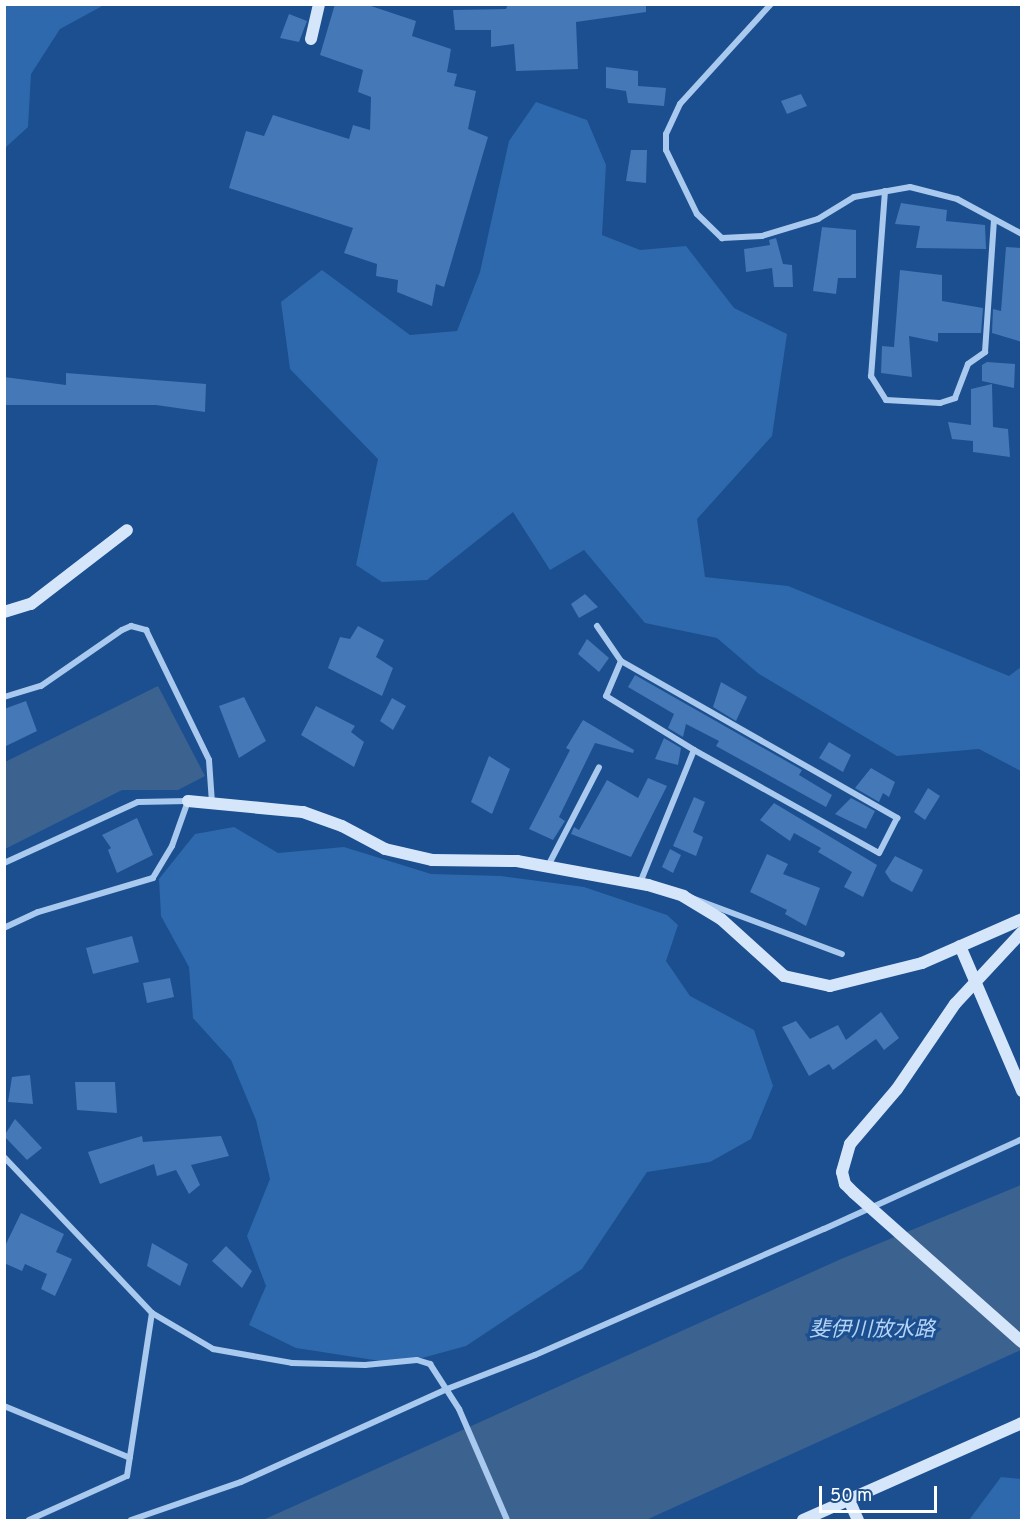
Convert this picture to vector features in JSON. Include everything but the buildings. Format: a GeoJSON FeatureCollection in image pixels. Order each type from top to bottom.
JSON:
{"type":"FeatureCollection","features":[{"type":"Feature","properties":{"kind":"street"},"geometry":{"type":"LineString","coordinates":[[310,39],[320,4]]}},
{"type":"Feature","properties":{"kind":"street"},"geometry":{"type":"LineString","coordinates":[[771,4],[680,104],[666,134],[666,150],[698,214],[722,238],[762,236],[818,219],[854,197],[910,187],[957,199],[1022,234]]}},
{"type":"Feature","properties":{"kind":"street"},"geometry":{"type":"LineString","coordinates":[[885,191],[871,376],[886,400],[940,403],[955,398],[968,364],[985,352],[994,220]]}},
{"type":"Feature","properties":{"kind":"street"},"geometry":{"type":"LineString","coordinates":[[4,612],[31,604],[127,530]]}},
{"type":"Feature","properties":{"kind":"street"},"geometry":{"type":"LineString","coordinates":[[4,697],[41,686],[122,630],[131,626],[146,630],[209,760],[212,803]]}},
{"type":"Feature","properties":{"kind":"street"},"geometry":{"type":"LineString","coordinates":[[597,626],[621,661],[897,818],[879,853],[694,750],[606,696],[621,661]]}},
{"type":"Feature","properties":{"kind":"street"},"geometry":{"type":"LineString","coordinates":[[639,884],[694,750]]}},
{"type":"Feature","properties":{"kind":"street"},"geometry":{"type":"LineString","coordinates":[[548,867],[599,767]]}},
{"type":"Feature","properties":{"kind":"street"},"geometry":{"type":"LineString","coordinates":[[4,927],[38,912],[153,878],[172,846],[188,801]]}},
{"type":"Feature","properties":{"kind":"street"},"geometry":{"type":"LineString","coordinates":[[4,863],[138,802],[188,801],[303,812],[342,826],[385,849],[432,860],[517,861],[639,884],[705,900],[842,954]]}},
{"type":"Feature","properties":{"kind":"street"},"geometry":{"type":"LineString","coordinates":[[683,896],[721,919],[784,976],[830,986],[922,963],[1022,919]]}},
{"type":"Feature","properties":{"kind":"street"},"geometry":{"type":"LineString","coordinates":[[1022,932],[955,1004],[897,1089],[850,1144],[842,1172],[845,1184],[854,1193],[1022,1342]]}},
{"type":"Feature","properties":{"kind":"street"},"geometry":{"type":"LineString","coordinates":[[960,946],[1022,1091]]}},
{"type":"Feature","properties":{"kind":"street"},"geometry":{"type":"LineString","coordinates":[[131,1521],[241,1482],[447,1389],[632,1314],[1022,1139]]}},
{"type":"Feature","properties":{"kind":"street"},"geometry":{"type":"LineString","coordinates":[[4,1157],[152,1313],[213,1349],[270,1359],[365,1365],[417,1360],[430,1364],[459,1409],[507,1521]]}},
{"type":"Feature","properties":{"kind":"street"},"geometry":{"type":"LineString","coordinates":[[29,1521],[128,1476],[152,1313]]}},
{"type":"Feature","properties":{"kind":"street"},"geometry":{"type":"LineString","coordinates":[[4,1406],[130,1458]]}},
{"type":"Feature","properties":{"kind":"street"},"geometry":{"type":"LineString","coordinates":[[803,1521],[1022,1423]]}},
{"type":"Feature","properties":{"kind":"street"},"geometry":{"type":"LineString","coordinates":[[849,1500],[858,1521]]}},
{"type":"Feature","properties":{"kind":"shaded area"},"geometry":{"type":"Polygon","coordinates":[[[5,4],[104,5],[60,29],[31,74],[28,127],[5,148],[5,4]]]}},
{"type":"Feature","properties":{"kind":"shaded area"},"geometry":{"type":"Polygon","coordinates":[[[536,102],[587,120],[606,165],[602,235],[640,250],[686,246],[734,308],[787,334],[772,436],[697,519],[705,577],[788,586],[1009,676],[1021,667],[1021,771],[979,749],[897,756],[759,674],[717,638],[645,623],[584,550],[550,570],[513,512],[427,580],[382,582],[356,565],[378,459],[290,369],[281,302],[322,270],[410,335],[457,331],[480,272],[509,141],[536,102]]]}},
{"type":"Feature","properties":{"kind":"shaded area"},"geometry":{"type":"Polygon","coordinates":[[[234,827],[278,853],[344,847],[431,874],[501,876],[584,887],[667,915],[678,925],[666,961],[690,996],[754,1030],[773,1086],[751,1139],[710,1162],[647,1172],[582,1269],[466,1346],[400,1364],[296,1348],[249,1325],[266,1286],[247,1236],[270,1179],[256,1120],[231,1060],[193,1018],[189,967],[161,916],[159,879],[195,834],[234,827]]]}},
{"type":"Feature","properties":{"kind":"shaded area"},"geometry":{"type":"Polygon","coordinates":[[[1001,1477],[1021,1479],[1021,1520],[969,1520],[1001,1477]]]}},
{"type":"Feature","properties":{"kind":"water"},"geometry":{"type":"Polygon","coordinates":[[[158,686],[205,776],[178,790],[122,790],[5,849],[5,762],[158,686]]]}},
{"type":"Feature","properties":{"kind":"water","name":"斐伊川放水路"},"geometry":{"type":"Polygon","coordinates":[[[1021,1185],[1021,1350],[646,1520],[263,1520],[841,1259],[1021,1185]]]}}]}
